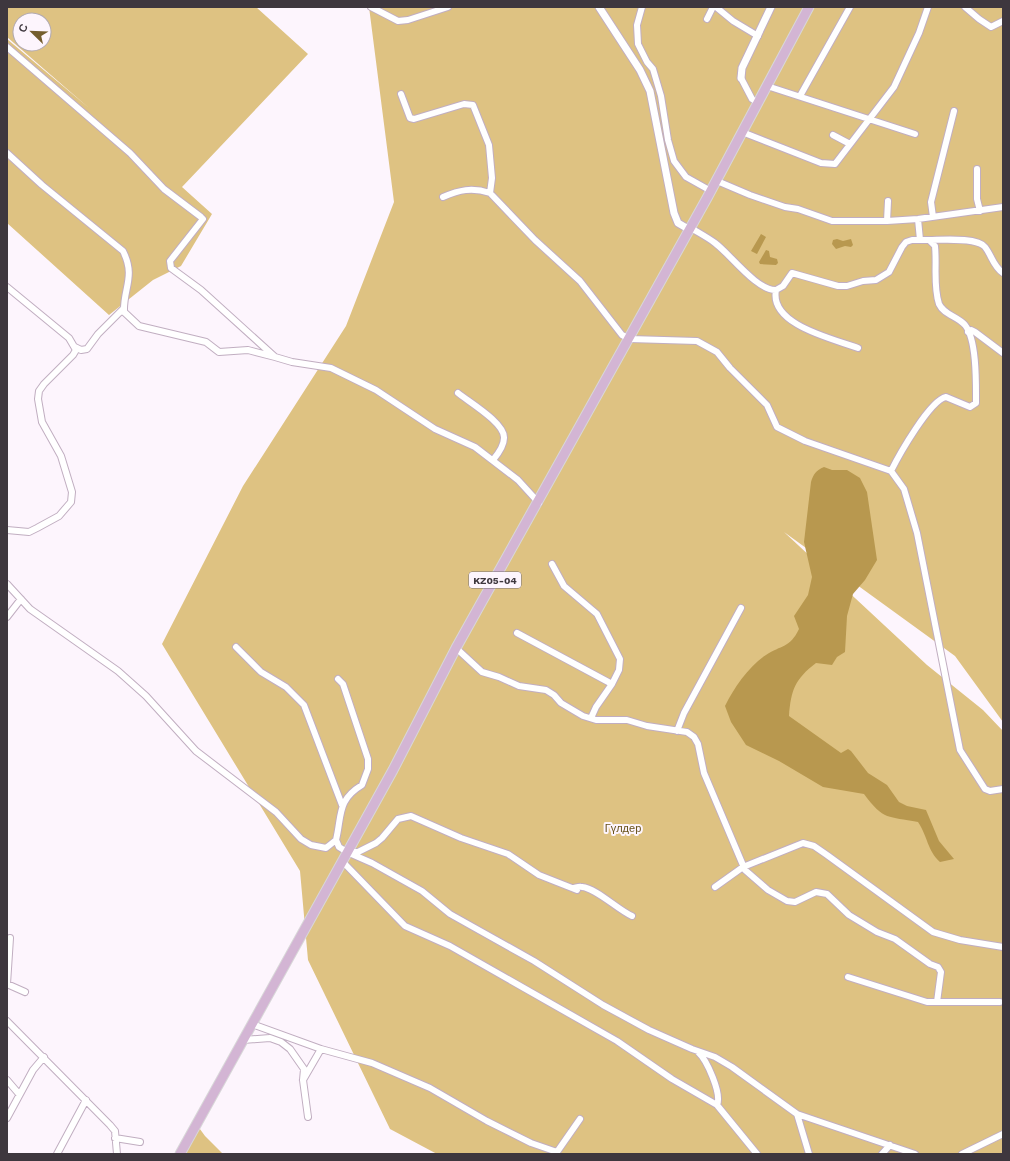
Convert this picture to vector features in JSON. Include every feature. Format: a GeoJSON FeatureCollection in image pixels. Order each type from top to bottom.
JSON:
{"type":"FeatureCollection","features":[{"type":"Feature","properties":{"kind":"main road","name":"KZ05-04"},"geometry":{"type":"LineString","coordinates":[[181,1154],[393,770],[456,648],[586,418],[602,384],[630,338],[717,181],[809,7]]}},
{"type":"Feature","properties":{"kind":"street"},"geometry":{"type":"LineString","coordinates":[[371,7],[398,21],[408,20],[448,7]]}},
{"type":"Feature","properties":{"kind":"street"},"geometry":{"type":"LineString","coordinates":[[599,7],[647,82],[653,102],[674,212],[678,223],[716,243],[746,274],[767,288],[776,290],[783,286],[792,273],[838,286],[847,286],[863,281],[876,280],[889,272],[906,242],[920,240],[969,240],[981,243],[986,248],[996,267],[1003,273]]}},
{"type":"Feature","properties":{"kind":"street"},"geometry":{"type":"LineString","coordinates":[[639,7],[640,14]]}},
{"type":"Feature","properties":{"kind":"street"},"geometry":{"type":"LineString","coordinates":[[642,7],[637,25],[638,44],[647,62],[653,69],[661,96],[668,140],[674,161],[686,177],[711,191]]}},
{"type":"Feature","properties":{"kind":"street"},"geometry":{"type":"LineString","coordinates":[[707,19],[713,7]]}},
{"type":"Feature","properties":{"kind":"street"},"geometry":{"type":"LineString","coordinates":[[716,7],[733,21],[758,36]]}},
{"type":"Feature","properties":{"kind":"street"},"geometry":{"type":"LineString","coordinates":[[759,103],[752,99],[741,78],[742,68],[771,7]]}},
{"type":"Feature","properties":{"kind":"street"},"geometry":{"type":"LineString","coordinates":[[800,96],[850,7]]}},
{"type":"Feature","properties":{"kind":"street"},"geometry":{"type":"LineString","coordinates":[[742,132],[821,163],[835,164],[894,87],[919,33],[928,7]]}},
{"type":"Feature","properties":{"kind":"street"},"geometry":{"type":"LineString","coordinates":[[965,7],[991,27],[1003,21]]}},
{"type":"Feature","properties":{"kind":"street"},"geometry":{"type":"LineString","coordinates":[[7,47],[130,153],[164,189],[201,217],[203,220],[170,262],[171,268],[201,290],[275,357]]}},
{"type":"Feature","properties":{"kind":"street"},"geometry":{"type":"LineString","coordinates":[[767,86],[915,134]]}},
{"type":"Feature","properties":{"kind":"street"},"geometry":{"type":"LineString","coordinates":[[401,94],[407,114],[410,118],[464,104],[473,105],[489,145],[492,178],[490,193]]}},
{"type":"Feature","properties":{"kind":"street"},"geometry":{"type":"LineString","coordinates":[[933,217],[931,202],[954,111]]}},
{"type":"Feature","properties":{"kind":"street"},"geometry":{"type":"LineString","coordinates":[[833,135],[850,144]]}},
{"type":"Feature","properties":{"kind":"street"},"geometry":{"type":"LineString","coordinates":[[7,153],[47,189],[123,251],[127,260],[129,271],[124,312]]}},
{"type":"Feature","properties":{"kind":"street"},"geometry":{"type":"LineString","coordinates":[[977,169],[977,199],[980,211]]}},
{"type":"Feature","properties":{"kind":"street"},"geometry":{"type":"LineString","coordinates":[[717,181],[750,195],[785,207],[798,209],[826,220],[887,221],[918,219],[1003,207]]}},
{"type":"Feature","properties":{"kind":"street"},"geometry":{"type":"LineString","coordinates":[[443,197],[459,190],[480,190],[490,193],[535,240],[580,281],[593,296],[618,332],[630,338],[697,341],[717,352],[730,368],[767,405],[777,427],[805,441],[891,471],[904,489],[918,533],[960,750],[985,789],[990,791],[1003,788]]}},
{"type":"Feature","properties":{"kind":"street"},"geometry":{"type":"LineString","coordinates":[[887,221],[888,201]]}},
{"type":"Feature","properties":{"kind":"street"},"geometry":{"type":"LineString","coordinates":[[918,219],[920,240]]}},
{"type":"Feature","properties":{"kind":"street"},"geometry":{"type":"LineString","coordinates":[[891,471],[898,455],[928,411],[939,399],[946,396],[970,408],[976,403],[972,344],[968,332],[959,320],[945,312],[939,303],[935,275],[935,246],[929,240]]}},
{"type":"Feature","properties":{"kind":"street"},"geometry":{"type":"LineString","coordinates":[[7,287],[69,338],[75,347],[81,350],[87,348],[98,334],[122,310],[139,326],[206,342],[219,352],[248,350],[292,362],[331,368],[376,390],[435,429],[475,447],[518,480],[538,503]]}},
{"type":"Feature","properties":{"kind":"street"},"geometry":{"type":"LineString","coordinates":[[776,290],[777,305],[792,323],[858,348]]}},
{"type":"Feature","properties":{"kind":"street"},"geometry":{"type":"LineString","coordinates":[[968,332],[971,330],[975,332],[1003,354]]}},
{"type":"Feature","properties":{"kind":"street"},"geometry":{"type":"LineString","coordinates":[[7,530],[29,532],[59,516],[71,502],[72,492],[65,475],[61,456],[42,422],[38,399],[39,391],[73,355],[75,347]]}},
{"type":"Feature","properties":{"kind":"street"},"geometry":{"type":"LineString","coordinates":[[458,394],[493,419],[503,430],[503,443],[493,460]]}},
{"type":"Feature","properties":{"kind":"street"},"geometry":{"type":"LineString","coordinates":[[552,564],[564,586],[597,614],[606,628],[609,638],[620,659],[619,670],[605,696],[596,707],[591,718]]}},
{"type":"Feature","properties":{"kind":"street"},"geometry":{"type":"LineString","coordinates":[[7,584],[30,609],[118,671],[146,696],[196,751],[276,812],[301,839],[311,845],[326,848],[331,846],[336,840],[342,805],[348,795],[362,785],[368,764],[343,684],[338,679]]}},
{"type":"Feature","properties":{"kind":"street"},"geometry":{"type":"LineString","coordinates":[[7,617],[21,599]]}},
{"type":"Feature","properties":{"kind":"street"},"geometry":{"type":"LineString","coordinates":[[677,731],[684,713],[741,608]]}},
{"type":"Feature","properties":{"kind":"street"},"geometry":{"type":"LineString","coordinates":[[517,633],[612,684]]}},
{"type":"Feature","properties":{"kind":"street"},"geometry":{"type":"LineString","coordinates":[[236,647],[261,672],[286,687],[304,705],[342,805]]}},
{"type":"Feature","properties":{"kind":"street"},"geometry":{"type":"LineString","coordinates":[[456,648],[482,672],[499,677],[519,686],[546,690],[571,709],[591,718],[601,720],[627,720],[647,726],[687,732],[694,737],[698,744],[704,773],[732,835],[743,867],[768,890],[787,901],[795,902],[816,892],[827,894],[849,915],[877,932],[895,938],[938,968],[941,972],[937,1002]]}},
{"type":"Feature","properties":{"kind":"street"},"geometry":{"type":"LineString","coordinates":[[347,852],[358,852],[376,843],[398,819],[411,816],[461,838],[508,854],[539,875],[575,889],[582,887],[591,890],[623,912],[632,916]]}},
{"type":"Feature","properties":{"kind":"street"},"geometry":{"type":"LineString","coordinates":[[336,840],[340,847],[347,852],[372,863],[422,891],[450,914],[534,961],[603,1005],[650,1030],[696,1051],[715,1057],[743,1074],[797,1114],[916,1154]]}},
{"type":"Feature","properties":{"kind":"street"},"geometry":{"type":"LineString","coordinates":[[714,887],[743,867],[790,848],[808,844],[827,855],[933,932],[960,940],[1003,947]]}},
{"type":"Feature","properties":{"kind":"street"},"geometry":{"type":"LineString","coordinates":[[342,861],[405,926],[450,946],[617,1041],[672,1079],[717,1105],[757,1154]]}},
{"type":"Feature","properties":{"kind":"street"},"geometry":{"type":"LineString","coordinates":[[10,938],[7,985],[25,992]]}},
{"type":"Feature","properties":{"kind":"street"},"geometry":{"type":"LineString","coordinates":[[848,977],[918,1000],[937,1002],[1000,1002]]}},
{"type":"Feature","properties":{"kind":"street"},"geometry":{"type":"LineString","coordinates":[[7,1021],[115,1131],[117,1154]]}},
{"type":"Feature","properties":{"kind":"street"},"geometry":{"type":"LineString","coordinates":[[252,1024],[321,1049],[372,1063],[430,1088],[531,1143],[559,1153],[580,1119]]}},
{"type":"Feature","properties":{"kind":"street"},"geometry":{"type":"LineString","coordinates":[[243,1040],[270,1038],[281,1042],[290,1049],[304,1069],[303,1080],[308,1118]]}},
{"type":"Feature","properties":{"kind":"street"},"geometry":{"type":"LineString","coordinates":[[303,1080],[321,1049]]}},
{"type":"Feature","properties":{"kind":"street"},"geometry":{"type":"LineString","coordinates":[[696,1051],[706,1065],[714,1082],[718,1094],[717,1105]]}},
{"type":"Feature","properties":{"kind":"street"},"geometry":{"type":"LineString","coordinates":[[7,1118],[19,1094],[44,1057]]}},
{"type":"Feature","properties":{"kind":"street"},"geometry":{"type":"LineString","coordinates":[[7,1080],[19,1094]]}},
{"type":"Feature","properties":{"kind":"street"},"geometry":{"type":"LineString","coordinates":[[57,1154],[86,1100]]}},
{"type":"Feature","properties":{"kind":"street"},"geometry":{"type":"LineString","coordinates":[[797,1114],[809,1154]]}},
{"type":"Feature","properties":{"kind":"street"},"geometry":{"type":"LineString","coordinates":[[962,1154],[1003,1134]]}},
{"type":"Feature","properties":{"kind":"street"},"geometry":{"type":"LineString","coordinates":[[115,1138],[140,1142]]}},
{"type":"Feature","properties":{"kind":"street"},"geometry":{"type":"LineString","coordinates":[[882,1154],[890,1146]]}},
{"type":"Feature","properties":{"kind":"green space"},"geometry":{"type":"Polygon","coordinates":[[[7,7],[256,7],[308,54],[182,187],[212,214],[181,266],[153,280],[109,315],[7,223],[7,39],[12,43],[12,52],[22,52],[89,108],[24,52],[52,52],[52,12],[12,12],[12,41],[7,37],[7,7]]]}},
{"type":"Feature","properties":{"kind":"green space","name":"Гүлдер"},"geometry":{"type":"Polygon","coordinates":[[[369,7],[1003,7],[1003,722],[955,656],[784,532],[927,665],[983,710],[1003,731],[1003,1154],[437,1154],[390,1129],[308,960],[300,871],[162,644],[243,486],[346,326],[394,202],[369,7]]]}},
{"type":"Feature","properties":{"kind":"green space"},"geometry":{"type":"Polygon","coordinates":[[[197,1125],[205,1136],[223,1154],[180,1154],[197,1125]]]}},
{"type":"Feature","properties":{"kind":"shaded area"},"geometry":{"type":"Polygon","coordinates":[[[761,234],[766,237],[757,254],[751,251],[761,234]]]}},
{"type":"Feature","properties":{"kind":"shaded area"},"geometry":{"type":"Polygon","coordinates":[[[837,239],[843,241],[851,239],[853,245],[851,247],[845,246],[836,249],[832,244],[833,240],[837,239]]]}},
{"type":"Feature","properties":{"kind":"shaded area"},"geometry":{"type":"Polygon","coordinates":[[[766,250],[769,251],[770,257],[777,259],[778,263],[776,265],[760,264],[759,262],[766,250]]]}},
{"type":"Feature","properties":{"kind":"shaded area"},"geometry":{"type":"Polygon","coordinates":[[[824,467],[832,470],[847,470],[860,478],[867,492],[877,560],[865,580],[853,594],[847,616],[845,652],[837,657],[832,665],[816,663],[803,674],[793,692],[789,716],[841,753],[848,749],[851,751],[868,773],[887,785],[899,802],[907,806],[926,810],[939,841],[954,859],[940,862],[932,853],[918,822],[887,816],[877,809],[864,794],[823,787],[779,761],[746,745],[731,722],[725,706],[737,685],[748,671],[766,655],[789,643],[799,629],[794,616],[808,595],[812,577],[804,542],[811,482],[815,473],[824,467]]]}}]}
